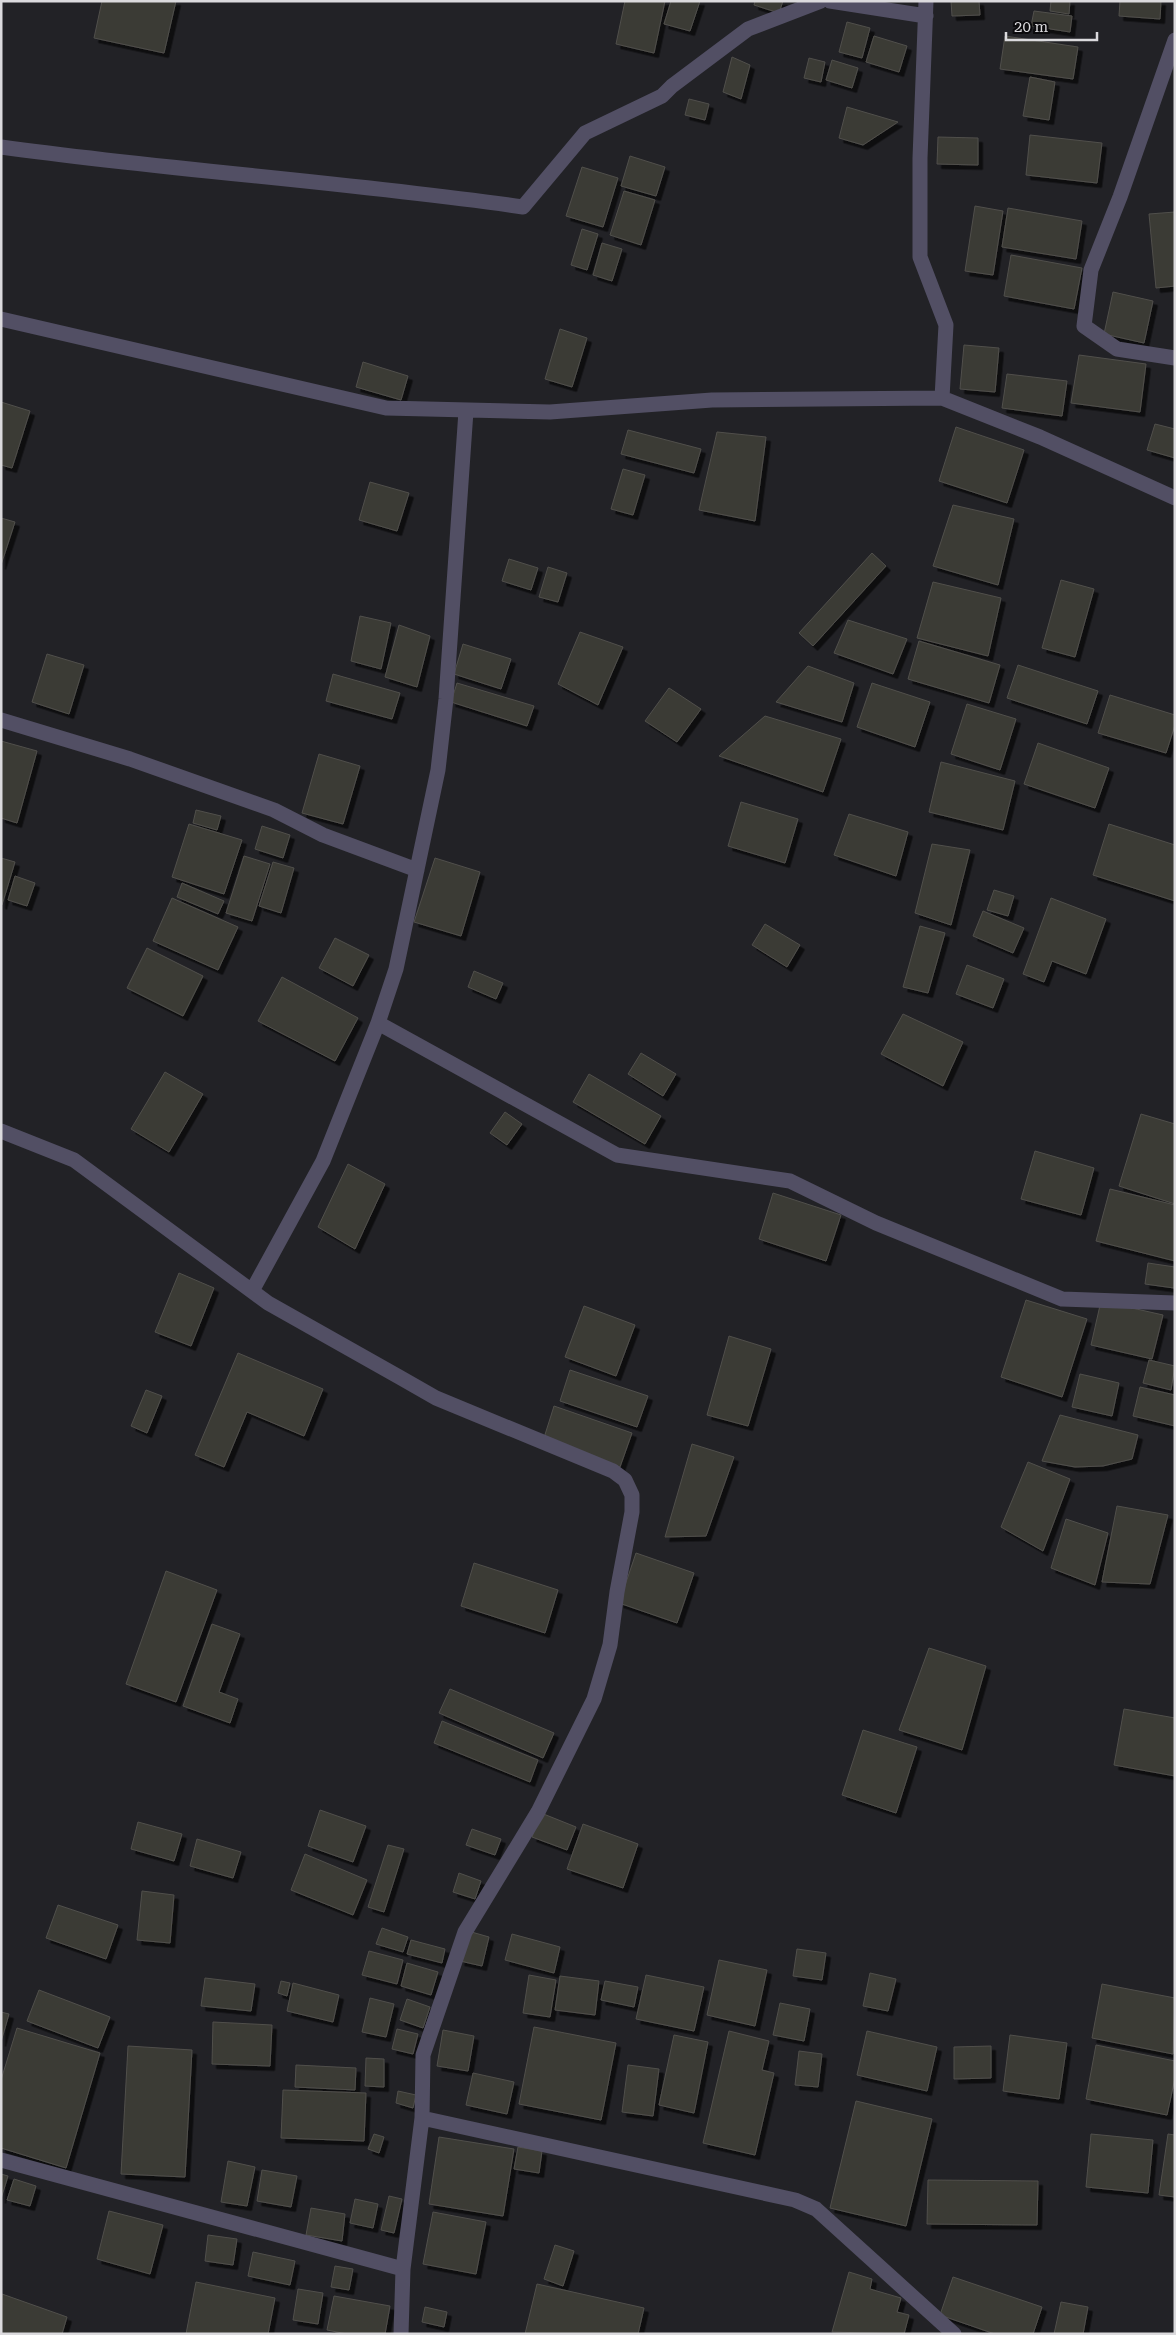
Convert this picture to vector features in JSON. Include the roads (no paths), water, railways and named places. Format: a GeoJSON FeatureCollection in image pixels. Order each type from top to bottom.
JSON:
{"type":"FeatureCollection","features":[{"type":"Feature","properties":{"kind":"street"},"geometry":{"type":"LineString","coordinates":[[1,147],[258,178],[410,191],[523,207],[586,134],[662,96],[672,86],[748,29],[821,1]]}},
{"type":"Feature","properties":{"kind":"street"},"geometry":{"type":"LineString","coordinates":[[830,1],[926,9],[920,158],[920,257],[946,325],[942,398]]}},
{"type":"Feature","properties":{"kind":"street"},"geometry":{"type":"LineString","coordinates":[[1175,40],[1120,197],[1091,270],[1084,326],[1117,349],[1175,358]]}},
{"type":"Feature","properties":{"kind":"street"},"geometry":{"type":"LineString","coordinates":[[1,319],[386,408],[550,412],[712,400],[942,398],[1040,437],[1175,498]]}},
{"type":"Feature","properties":{"kind":"street"},"geometry":{"type":"LineString","coordinates":[[252,1291],[323,1161],[378,1023],[396,969],[438,770],[446,699],[466,411]]}},
{"type":"Feature","properties":{"kind":"street"},"geometry":{"type":"LineString","coordinates":[[1,720],[130,759],[265,807],[323,835],[417,870]]}},
{"type":"Feature","properties":{"kind":"street"},"geometry":{"type":"LineString","coordinates":[[378,1023],[617,1155],[790,1181],[876,1223],[1062,1299],[1175,1303]]}},
{"type":"Feature","properties":{"kind":"street"},"geometry":{"type":"LineString","coordinates":[[1,1131],[74,1160],[268,1303],[436,1398],[612,1471],[625,1480],[632,1495],[632,1512],[617,1592],[610,1645],[594,1699],[538,1812],[465,1932],[424,2055],[422,2118],[403,2269],[401,2334]]}},
{"type":"Feature","properties":{"kind":"street"},"geometry":{"type":"LineString","coordinates":[[422,2118],[795,2200],[816,2209],[954,2334]]}},
{"type":"Feature","properties":{"kind":"street"},"geometry":{"type":"LineString","coordinates":[[1,2160],[403,2269]]}}]}
